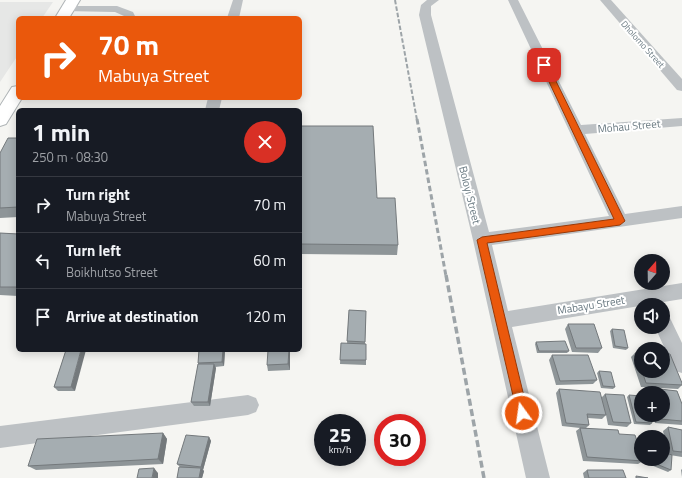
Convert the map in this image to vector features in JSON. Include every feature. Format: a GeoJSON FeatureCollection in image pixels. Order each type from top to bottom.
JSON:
{"type":"FeatureCollection","features":[{"type":"Feature","properties":{"kind":"main road"},"geometry":{"type":"LineString","coordinates":[[0,120],[16,94]]}},
{"type":"Feature","properties":{"kind":"street"},"geometry":{"type":"LineString","coordinates":[[233,16],[238,0]]}},
{"type":"Feature","properties":{"kind":"street"},"geometry":{"type":"LineString","coordinates":[[513,0],[620,221]]}},
{"type":"Feature","properties":{"kind":"street","name":"Dholomo Street"},"geometry":{"type":"LineString","coordinates":[[605,0],[682,87]]}},
{"type":"Feature","properties":{"kind":"street","name":"Boloyi Street"},"geometry":{"type":"LineString","coordinates":[[430,3],[425,15],[482,240],[538,478]]}},
{"type":"Feature","properties":{"kind":"street"},"geometry":{"type":"LineString","coordinates":[[68,9],[117,9],[129,14],[130,16]]}},
{"type":"Feature","properties":{"kind":"street","name":"Mohau Street"},"geometry":{"type":"LineString","coordinates":[[576,130],[682,122]]}},
{"type":"Feature","properties":{"kind":"street"},"geometry":{"type":"LineString","coordinates":[[482,240],[682,212]]}},
{"type":"Feature","properties":{"kind":"street","name":"Mabayu Street"},"geometry":{"type":"LineString","coordinates":[[659,298],[682,291]]}},
{"type":"Feature","properties":{"kind":"street","name":"Mabayu Street"},"geometry":{"type":"LineString","coordinates":[[500,321],[634,302]]}},
{"type":"Feature","properties":{"kind":"street"},"geometry":{"type":"LineString","coordinates":[[668,334],[682,364]]}},
{"type":"Feature","properties":{"kind":"street"},"geometry":{"type":"LineString","coordinates":[[0,437],[248,405]]}},
{"type":"Feature","properties":{"kind":"shaded area"},"geometry":{"type":"Polygon","coordinates":[[[0,2],[53,2],[43,16],[16,16],[16,58],[0,82],[0,2]]]}},
{"type":"Feature","properties":{"kind":"building"},"geometry":{"type":"Polygon","coordinates":[[[302,126],[373,126],[377,198],[395,198],[398,245],[302,244],[302,126]]]}},
{"type":"Feature","properties":{"kind":"building"},"geometry":{"type":"Polygon","coordinates":[[[8,138],[16,138],[16,207],[0,208],[0,153],[8,138]]]}},
{"type":"Feature","properties":{"kind":"building"},"geometry":{"type":"Polygon","coordinates":[[[0,233],[16,234],[16,287],[0,287],[0,233]]]}},
{"type":"Feature","properties":{"kind":"building"},"geometry":{"type":"Polygon","coordinates":[[[349,310],[366,311],[365,342],[347,341],[349,310]]]}},
{"type":"Feature","properties":{"kind":"building"},"geometry":{"type":"Polygon","coordinates":[[[568,324],[594,324],[602,348],[576,348],[568,324]]]}},
{"type":"Feature","properties":{"kind":"building"},"geometry":{"type":"Polygon","coordinates":[[[612,329],[624,330],[628,348],[615,346],[612,329]]]}},
{"type":"Feature","properties":{"kind":"building"},"geometry":{"type":"Polygon","coordinates":[[[565,341],[569,351],[539,351],[536,342],[565,341]]]}},
{"type":"Feature","properties":{"kind":"building"},"geometry":{"type":"Polygon","coordinates":[[[341,343],[366,344],[366,360],[340,360],[341,343]]]}},
{"type":"Feature","properties":{"kind":"building"},"geometry":{"type":"Polygon","coordinates":[[[65,352],[80,352],[71,387],[54,387],[65,352]]]}},
{"type":"Feature","properties":{"kind":"building"},"geometry":{"type":"Polygon","coordinates":[[[199,352],[223,352],[222,362],[198,363],[199,352]]]}},
{"type":"Feature","properties":{"kind":"building"},"geometry":{"type":"Polygon","coordinates":[[[268,352],[289,352],[288,364],[267,365],[268,352]]]}},
{"type":"Feature","properties":{"kind":"building"},"geometry":{"type":"Polygon","coordinates":[[[670,354],[682,385],[646,383],[644,378],[670,378],[670,354]]]}},
{"type":"Feature","properties":{"kind":"building"},"geometry":{"type":"Polygon","coordinates":[[[552,355],[588,355],[597,380],[560,381],[552,355]]]}},
{"type":"Feature","properties":{"kind":"building"},"geometry":{"type":"Polygon","coordinates":[[[198,364],[214,364],[208,402],[191,402],[198,364]]]}},
{"type":"Feature","properties":{"kind":"building"},"geometry":{"type":"Polygon","coordinates":[[[599,371],[611,372],[615,387],[603,386],[599,371]]]}},
{"type":"Feature","properties":{"kind":"building"},"geometry":{"type":"Polygon","coordinates":[[[559,389],[600,392],[606,415],[587,414],[589,425],[566,423],[559,389]]]}},
{"type":"Feature","properties":{"kind":"building"},"geometry":{"type":"Polygon","coordinates":[[[670,390],[677,391],[682,404],[682,421],[670,420],[670,390]]]}},
{"type":"Feature","properties":{"kind":"building"},"geometry":{"type":"Polygon","coordinates":[[[605,394],[624,395],[631,423],[613,422],[605,394]]]}},
{"type":"Feature","properties":{"kind":"building"},"geometry":{"type":"Polygon","coordinates":[[[629,395],[634,395],[634,414],[629,395]]]}},
{"type":"Feature","properties":{"kind":"building"},"geometry":{"type":"Polygon","coordinates":[[[668,427],[682,430],[682,452],[673,451],[670,430],[668,427]]]}},
{"type":"Feature","properties":{"kind":"building"},"geometry":{"type":"Polygon","coordinates":[[[580,428],[618,430],[619,434],[634,435],[634,460],[587,457],[580,428]]]}},
{"type":"Feature","properties":{"kind":"building"},"geometry":{"type":"Polygon","coordinates":[[[163,433],[158,459],[28,466],[37,439],[163,433]]]}},
{"type":"Feature","properties":{"kind":"building"},"geometry":{"type":"Polygon","coordinates":[[[186,435],[209,437],[201,467],[177,464],[186,435]]]}},
{"type":"Feature","properties":{"kind":"building"},"geometry":{"type":"Polygon","coordinates":[[[670,454],[672,455],[671,470],[661,466],[670,466],[670,454]]]}},
{"type":"Feature","properties":{"kind":"building"},"geometry":{"type":"Polygon","coordinates":[[[179,467],[201,468],[199,478],[177,478],[179,467]]]}},
{"type":"Feature","properties":{"kind":"building"},"geometry":{"type":"Polygon","coordinates":[[[154,468],[152,478],[137,478],[139,469],[154,468]]]}},
{"type":"Feature","properties":{"kind":"building"},"geometry":{"type":"Polygon","coordinates":[[[587,470],[623,470],[626,478],[589,478],[587,470]]]}},
{"type":"Feature","properties":{"kind":"building"},"geometry":{"type":"Polygon","coordinates":[[[636,476],[648,478],[636,478],[636,476]]]}},
{"type":"Feature","properties":{"kind":"railway"},"geometry":{"type":"LineString","coordinates":[[395,0],[417,120]]}},
{"type":"Feature","properties":{"kind":"railway"},"geometry":{"type":"LineString","coordinates":[[417,119],[446,276]]}},
{"type":"Feature","properties":{"kind":"railway"},"geometry":{"type":"LineString","coordinates":[[446,275],[484,478]]}},
{"type":"Feature","properties":{"kind":"route"},"geometry":{"type":"LineString","coordinates":[[522,413],[482,240],[620,221],[544,65]]}}]}
